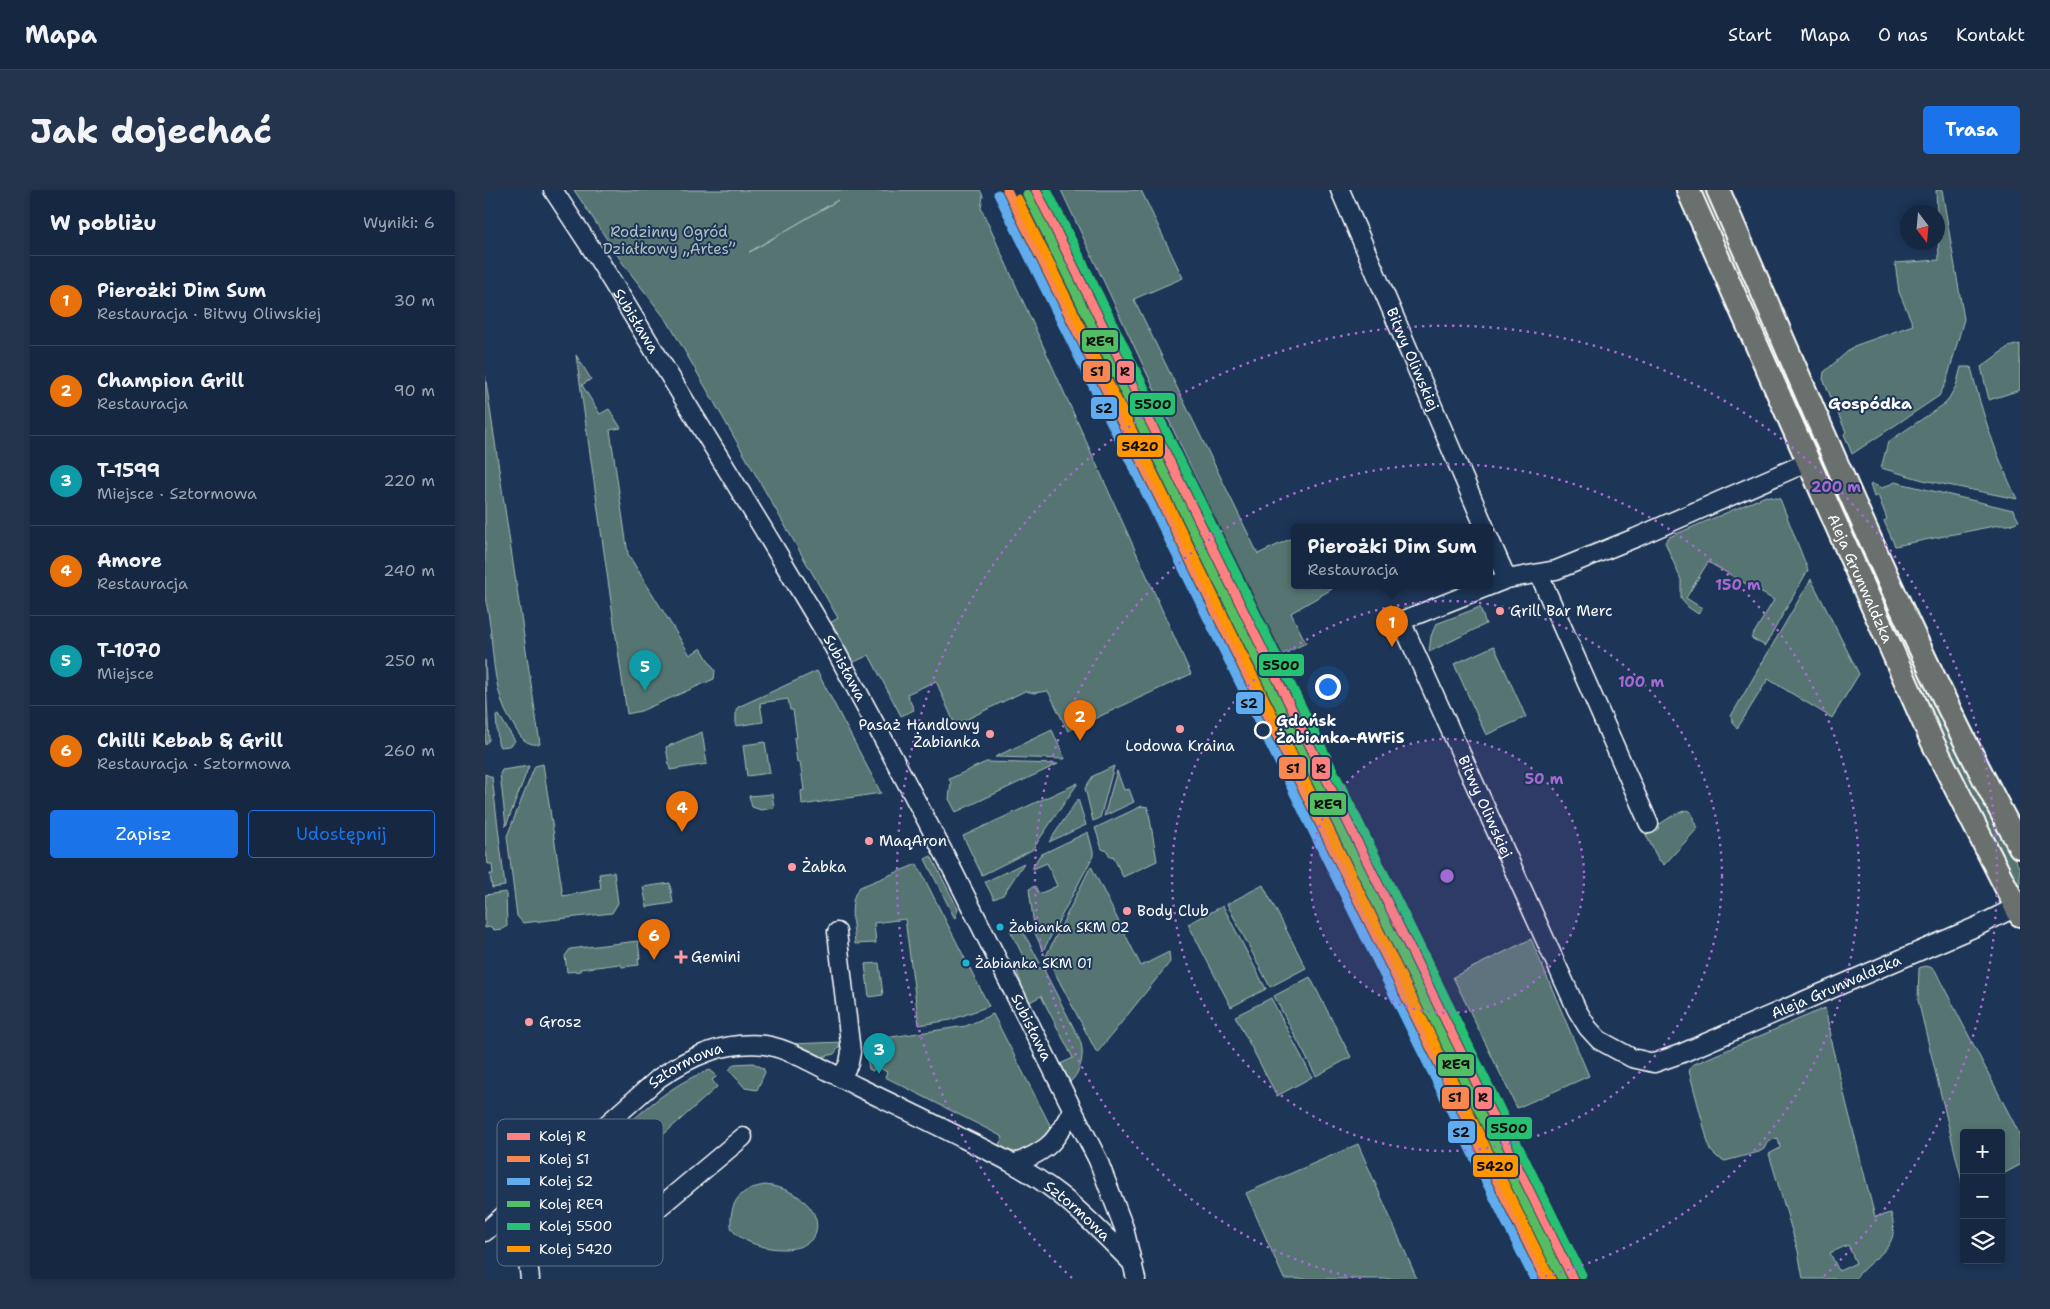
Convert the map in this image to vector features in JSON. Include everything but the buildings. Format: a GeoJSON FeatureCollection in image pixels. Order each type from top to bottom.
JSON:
{"type":"FeatureCollection","features":[{"type":"Feature","properties":{"kind":"main road","name":"Aleja Grunwaldzka"},"geometry":{"type":"LineString","coordinates":[[1688,190],[1933,743],[2018,911]]}},
{"type":"Feature","properties":{"kind":"main road","name":"Aleja Grunwaldzka"},"geometry":{"type":"LineString","coordinates":[[1718,190],[1921,649],[1961,733],[2017,832]]}},
{"type":"Feature","properties":{"kind":"street","name":"Subisława"},"geometry":{"type":"LineString","coordinates":[[553,190],[597,257],[832,644],[946,857],[1098,1160],[1124,1228],[1135,1272]]}},
{"type":"Feature","properties":{"kind":"street","name":"Bitwy Oliwskiej"},"geometry":{"type":"LineString","coordinates":[[1340,190],[1483,524]]}},
{"type":"Feature","properties":{"kind":"street","name":"Bitwy Oliwskiej"},"geometry":{"type":"LineString","coordinates":[[1493,585],[1507,579],[1556,570],[1635,538],[1808,462]]}},
{"type":"Feature","properties":{"kind":"street"},"geometry":{"type":"LineString","coordinates":[[1493,547],[1507,579]]}},
{"type":"Feature","properties":{"kind":"street"},"geometry":{"type":"LineString","coordinates":[[1539,574],[1649,824]]}},
{"type":"Feature","properties":{"kind":"street","name":"Bitwy Oliwskiej"},"geometry":{"type":"LineString","coordinates":[[1482,589],[1401,621],[1579,1014],[1599,1040],[1632,1058],[1654,1063]]}},
{"type":"Feature","properties":{"kind":"street","name":"Aleja Grunwaldzka"},"geometry":{"type":"LineString","coordinates":[[1654,1063],[1680,1054],[1980,925],[2018,911]]}},
{"type":"Feature","properties":{"kind":"street"},"geometry":{"type":"LineString","coordinates":[[837,932],[851,1052],[849,1064],[841,1078]]}},
{"type":"Feature","properties":{"kind":"street","name":"Sztormowa"},"geometry":{"type":"LineString","coordinates":[[612,1119],[659,1078],[681,1063],[707,1051],[738,1044],[767,1046],[787,1052],[1015,1164],[1058,1193],[1081,1212],[1135,1272]]}},
{"type":"Feature","properties":{"kind":"street"},"geometry":{"type":"LineString","coordinates":[[1015,1164],[1048,1148],[1059,1136],[1072,1110]]}},
{"type":"Feature","properties":{"kind":"street"},"geometry":{"type":"LineString","coordinates":[[663,1205],[743,1137]]}},
{"type":"Feature","properties":{"kind":"street","name":"Sztormowa"},"geometry":{"type":"LineString","coordinates":[[485,1232],[497,1221]]}},
{"type":"Feature","properties":{"kind":"street"},"geometry":{"type":"LineString","coordinates":[[529,1266],[530,1279]]}},
{"type":"Feature","properties":{"kind":"green space","name":"Rodzinny Ogród Działkowy „Artes”"},"geometry":{"type":"Polygon","coordinates":[[[574,190],[980,190],[983,196],[981,208],[1191,674],[1068,731],[1048,691],[1034,693],[1025,691],[955,725],[936,681],[907,694],[914,710],[901,716],[869,655],[850,664],[827,625],[838,618],[668,322],[624,265],[574,190]],[[838,200],[749,252],[750,252],[838,200]]]}},
{"type":"Feature","properties":{"kind":"green space"},"geometry":{"type":"Polygon","coordinates":[[[1061,190],[1141,190],[1183,278],[1134,299],[1258,554],[1291,538],[1291,589],[1332,589],[1291,613],[1306,643],[1279,656],[1061,190]]]}},
{"type":"Feature","properties":{"kind":"green space"},"geometry":{"type":"Polygon","coordinates":[[[1700,190],[1706,190],[1833,476],[1827,479],[1700,190]]]}},
{"type":"Feature","properties":{"kind":"green space"},"geometry":{"type":"Polygon","coordinates":[[[1936,190],[1942,190],[1945,205],[1937,205],[1936,190]]]}},
{"type":"Feature","properties":{"kind":"green space"},"geometry":{"type":"Polygon","coordinates":[[[1945,208],[1964,319],[1946,383],[1939,396],[1852,454],[1844,434],[1846,432],[1823,379],[1824,372],[1854,346],[1913,325],[1899,292],[1895,263],[1939,260],[1939,250],[1945,250],[1945,208]]]}},
{"type":"Feature","properties":{"kind":"green space"},"geometry":{"type":"Polygon","coordinates":[[[2020,344],[2020,390],[1989,400],[1981,367],[2008,347],[2020,344]]]}},
{"type":"Feature","properties":{"kind":"green space"},"geometry":{"type":"Polygon","coordinates":[[[576,355],[591,379],[582,385],[600,414],[609,409],[621,428],[610,430],[628,554],[690,655],[701,648],[715,671],[714,679],[641,711],[627,714],[576,355]]]}},
{"type":"Feature","properties":{"kind":"green space"},"geometry":{"type":"Polygon","coordinates":[[[1961,367],[1971,367],[1990,434],[2017,499],[1923,480],[1881,468],[1888,442],[1946,403],[1956,386],[1961,367]]]}},
{"type":"Feature","properties":{"kind":"green space"},"geometry":{"type":"Polygon","coordinates":[[[485,375],[540,744],[531,744],[524,740],[508,716],[499,692],[494,665],[485,597],[485,375]]]}},
{"type":"Feature","properties":{"kind":"green space"},"geometry":{"type":"Polygon","coordinates":[[[1895,482],[2013,510],[2019,521],[2009,525],[1999,525],[1895,546],[1884,521],[1887,519],[1878,495],[1874,497],[1870,485],[1882,488],[1895,482]]]}},
{"type":"Feature","properties":{"kind":"green space"},"geometry":{"type":"Polygon","coordinates":[[[1766,496],[1780,499],[1808,570],[1765,646],[1751,638],[1774,600],[1708,562],[1686,598],[1702,608],[1698,614],[1681,599],[1681,580],[1665,542],[1669,537],[1766,496]]]}},
{"type":"Feature","properties":{"kind":"green space"},"geometry":{"type":"Polygon","coordinates":[[[1842,497],[1979,791],[2020,869],[2020,892],[1967,792],[1835,500],[1842,497]]]}},
{"type":"Feature","properties":{"kind":"green space"},"geometry":{"type":"Polygon","coordinates":[[[1811,579],[1859,674],[1832,718],[1768,679],[1737,729],[1731,716],[1811,579]]]}},
{"type":"Feature","properties":{"kind":"green space"},"geometry":{"type":"Polygon","coordinates":[[[1480,607],[1486,624],[1429,652],[1431,636],[1436,624],[1480,607]]]}},
{"type":"Feature","properties":{"kind":"green space"},"geometry":{"type":"Polygon","coordinates":[[[1494,646],[1526,717],[1486,735],[1454,664],[1494,646]]]}},
{"type":"Feature","properties":{"kind":"green space"},"geometry":{"type":"Polygon","coordinates":[[[485,660],[489,740],[485,745],[485,660]]]}},
{"type":"Feature","properties":{"kind":"green space"},"geometry":{"type":"Polygon","coordinates":[[[817,671],[881,793],[802,805],[801,791],[804,790],[800,762],[797,762],[794,738],[797,737],[793,710],[790,710],[788,699],[760,703],[763,722],[736,726],[736,710],[738,707],[817,671]]]}},
{"type":"Feature","properties":{"kind":"green space"},"geometry":{"type":"Polygon","coordinates":[[[499,715],[515,741],[509,746],[500,747],[498,743],[496,716],[499,715]]]}},
{"type":"Feature","properties":{"kind":"green space"},"geometry":{"type":"Polygon","coordinates":[[[1052,730],[1065,759],[995,757],[1052,730]]]}},
{"type":"Feature","properties":{"kind":"green space"},"geometry":{"type":"Polygon","coordinates":[[[702,732],[707,764],[670,770],[666,747],[702,732]]]}},
{"type":"Feature","properties":{"kind":"green space"},"geometry":{"type":"Polygon","coordinates":[[[765,742],[770,773],[747,776],[743,745],[765,742]]]}},
{"type":"Feature","properties":{"kind":"green space"},"geometry":{"type":"Polygon","coordinates":[[[986,762],[1058,764],[956,812],[949,799],[951,783],[949,779],[986,762]]]}},
{"type":"Feature","properties":{"kind":"green space"},"geometry":{"type":"Polygon","coordinates":[[[543,764],[563,896],[601,889],[599,874],[614,872],[618,903],[612,913],[523,923],[517,916],[507,836],[535,766],[543,764]]]}},
{"type":"Feature","properties":{"kind":"green space"},"geometry":{"type":"Polygon","coordinates":[[[529,766],[506,826],[500,774],[502,770],[529,766]]]}},
{"type":"Feature","properties":{"kind":"green space"},"geometry":{"type":"Polygon","coordinates":[[[1114,766],[1100,818],[1093,821],[1085,788],[1093,776],[1114,766]]]}},
{"type":"Feature","properties":{"kind":"green space"},"geometry":{"type":"Polygon","coordinates":[[[1117,771],[1124,790],[1129,789],[1134,802],[1104,816],[1117,771]]]}},
{"type":"Feature","properties":{"kind":"green space"},"geometry":{"type":"Polygon","coordinates":[[[485,774],[492,777],[505,886],[492,888],[490,874],[493,874],[492,864],[488,864],[485,846],[485,774]]]}},
{"type":"Feature","properties":{"kind":"green space"},"geometry":{"type":"Polygon","coordinates":[[[1078,783],[1032,850],[982,875],[963,836],[1078,783]]]}},
{"type":"Feature","properties":{"kind":"green space"},"geometry":{"type":"Polygon","coordinates":[[[772,794],[774,808],[761,810],[752,807],[749,796],[772,794]]]}},
{"type":"Feature","properties":{"kind":"green space"},"geometry":{"type":"Polygon","coordinates":[[[1078,799],[1086,825],[1049,842],[1078,799]]]}},
{"type":"Feature","properties":{"kind":"green space"},"geometry":{"type":"Polygon","coordinates":[[[1142,806],[1148,807],[1157,861],[1123,877],[1113,856],[1110,857],[1107,851],[1102,849],[1095,828],[1142,806]]]}},
{"type":"Feature","properties":{"kind":"green space"},"geometry":{"type":"Polygon","coordinates":[[[1687,810],[1691,812],[1697,829],[1664,865],[1658,859],[1645,833],[1687,810]]]}},
{"type":"Feature","properties":{"kind":"green space"},"geometry":{"type":"Polygon","coordinates":[[[1088,832],[1093,856],[1043,951],[1035,933],[1029,889],[1035,886],[1039,894],[1057,886],[1047,863],[1033,869],[1033,866],[1040,855],[1088,832]]]}},
{"type":"Feature","properties":{"kind":"green space"},"geometry":{"type":"Polygon","coordinates":[[[931,856],[958,909],[955,919],[925,859],[931,856]]]}},
{"type":"Feature","properties":{"kind":"green space"},"geometry":{"type":"Polygon","coordinates":[[[1024,863],[1003,895],[994,899],[985,882],[1024,863]]]}},
{"type":"Feature","properties":{"kind":"green space"},"geometry":{"type":"Polygon","coordinates":[[[917,864],[989,1006],[951,1020],[919,1025],[905,919],[874,923],[876,943],[855,944],[852,914],[856,892],[860,887],[917,864]]]}},
{"type":"Feature","properties":{"kind":"green space"},"geometry":{"type":"Polygon","coordinates":[[[1091,866],[1141,966],[1169,952],[1170,962],[1097,1053],[1046,956],[1091,866]]]}},
{"type":"Feature","properties":{"kind":"green space"},"geometry":{"type":"Polygon","coordinates":[[[670,883],[673,903],[647,907],[643,887],[670,883]]]}},
{"type":"Feature","properties":{"kind":"green space"},"geometry":{"type":"Polygon","coordinates":[[[1263,885],[1306,968],[1270,987],[1227,904],[1263,885]]]}},
{"type":"Feature","properties":{"kind":"green space"},"geometry":{"type":"Polygon","coordinates":[[[506,892],[507,926],[503,929],[494,930],[491,927],[485,928],[485,895],[506,892]]]}},
{"type":"Feature","properties":{"kind":"green space"},"geometry":{"type":"Polygon","coordinates":[[[1223,906],[1266,989],[1231,1007],[1188,924],[1223,906]]]}},
{"type":"Feature","properties":{"kind":"green space"},"geometry":{"type":"Polygon","coordinates":[[[1020,926],[1040,963],[1026,962],[1010,930],[1020,926]]]}},
{"type":"Feature","properties":{"kind":"green space"},"geometry":{"type":"Polygon","coordinates":[[[1531,939],[1589,1076],[1517,1108],[1453,977],[1531,939]]]}},
{"type":"Feature","properties":{"kind":"green space"},"geometry":{"type":"Polygon","coordinates":[[[638,941],[639,965],[622,967],[620,964],[567,972],[565,956],[570,949],[638,941]]]}},
{"type":"Feature","properties":{"kind":"green space"},"geometry":{"type":"Polygon","coordinates":[[[879,963],[883,995],[869,997],[865,964],[879,963]]]}},
{"type":"Feature","properties":{"kind":"green space"},"geometry":{"type":"Polygon","coordinates":[[[1015,966],[1043,968],[1079,1038],[1082,1050],[1081,1062],[1077,1074],[1069,1083],[1060,1064],[1073,1058],[1041,996],[1028,1003],[1015,966]]]}},
{"type":"Feature","properties":{"kind":"green space"},"geometry":{"type":"Polygon","coordinates":[[[1925,966],[1935,970],[2020,1135],[2020,1165],[2005,1173],[2005,1129],[1960,1129],[1960,1173],[1918,1000],[1919,968],[1925,966]]]}},
{"type":"Feature","properties":{"kind":"green space"},"geometry":{"type":"Polygon","coordinates":[[[1310,977],[1351,1057],[1316,1076],[1274,996],[1310,977]]]}},
{"type":"Feature","properties":{"kind":"green space"},"geometry":{"type":"Polygon","coordinates":[[[1271,998],[1312,1077],[1277,1096],[1235,1016],[1271,998]]]}},
{"type":"Feature","properties":{"kind":"green space"},"geometry":{"type":"Polygon","coordinates":[[[1825,1008],[1830,1038],[1875,1217],[1891,1213],[1893,1226],[1893,1236],[1889,1244],[1855,1279],[1803,1279],[1798,1251],[1769,1154],[1780,1148],[1778,1138],[1768,1141],[1764,1149],[1759,1152],[1725,1161],[1717,1157],[1710,1150],[1689,1071],[1692,1065],[1825,1008]],[[1848,1245],[1830,1253],[1839,1271],[1856,1263],[1848,1245]]]}},
{"type":"Feature","properties":{"kind":"green space"},"geometry":{"type":"Polygon","coordinates":[[[993,1014],[1052,1129],[1040,1142],[1028,1150],[1014,1152],[997,1148],[1003,1137],[885,1077],[887,1072],[876,1066],[873,1071],[869,1069],[865,1047],[871,1040],[966,1026],[993,1014]]]}},
{"type":"Feature","properties":{"kind":"green space"},"geometry":{"type":"Polygon","coordinates":[[[843,1042],[834,1054],[821,1057],[790,1044],[843,1042]]]}},
{"type":"Feature","properties":{"kind":"green space"},"geometry":{"type":"Polygon","coordinates":[[[753,1063],[763,1068],[765,1072],[757,1090],[745,1088],[729,1070],[734,1064],[753,1063]]]}},
{"type":"Feature","properties":{"kind":"green space"},"geometry":{"type":"Polygon","coordinates":[[[710,1070],[715,1074],[716,1077],[712,1080],[717,1087],[663,1135],[663,1119],[634,1119],[673,1088],[710,1070]]]}},
{"type":"Feature","properties":{"kind":"green space"},"geometry":{"type":"Polygon","coordinates":[[[1358,1144],[1417,1279],[1284,1279],[1246,1193],[1358,1144]]]}},
{"type":"Feature","properties":{"kind":"green space"},"geometry":{"type":"Polygon","coordinates":[[[765,1185],[786,1190],[802,1199],[812,1211],[817,1223],[815,1234],[807,1243],[792,1248],[770,1248],[747,1241],[733,1231],[731,1226],[732,1211],[737,1199],[751,1188],[765,1185]]]}},
{"type":"Feature","properties":{"kind":"rail line","name":"S1"},"geometry":{"type":"LineString","coordinates":[[1007,190],[1545,1279]]}},
{"type":"Feature","properties":{"kind":"rail line","name":"R"},"geometry":{"type":"LineString","coordinates":[[1036,190],[1573,1279]]}},
{"type":"Feature","properties":{"kind":"rail line","name":"5500"},"geometry":{"type":"LineString","coordinates":[[1047,190],[1582,1275]]}},
{"type":"Feature","properties":{"kind":"rail line","name":"S2"},"geometry":{"type":"LineString","coordinates":[[998,194],[1534,1279]]}},
{"type":"Feature","properties":{"kind":"rail line","name":"RE9"},"geometry":{"type":"LineString","coordinates":[[1027,194],[1562,1279]]}},
{"type":"Feature","properties":{"kind":"rail line","name":"5420"},"geometry":{"type":"LineString","coordinates":[[1018,199],[1551,1279]]}},
{"type":"Feature","properties":{"kind":"place","name":"Grill Bar Merc"},"geometry":{"type":"Point","coordinates":[1500,611]}},
{"type":"Feature","properties":{"kind":"place","name":"Pierożki Dim Sum"},"geometry":{"type":"Point","coordinates":[1392,647]}},
{"type":"Feature","properties":{"kind":"place","name":"T-1070"},"geometry":{"type":"Point","coordinates":[645,691]}},
{"type":"Feature","properties":{"kind":"place","name":"Lodowa Kraina"},"geometry":{"type":"Point","coordinates":[1180,729]}},
{"type":"Feature","properties":{"kind":"place","name":"Gdańsk Żabianka-AWFiS"},"geometry":{"type":"Point","coordinates":[1263,730]}},
{"type":"Feature","properties":{"kind":"place","name":"Pasaż Handlowy Żabianka"},"geometry":{"type":"Point","coordinates":[990,734]}},
{"type":"Feature","properties":{"kind":"place","name":"Champion Grill"},"geometry":{"type":"Point","coordinates":[1080,741]}},
{"type":"Feature","properties":{"kind":"place","name":"Amore"},"geometry":{"type":"Point","coordinates":[682,832]}},
{"type":"Feature","properties":{"kind":"place","name":"MaqAron"},"geometry":{"type":"Point","coordinates":[869,841]}},
{"type":"Feature","properties":{"kind":"place","name":"Żabka"},"geometry":{"type":"Point","coordinates":[792,867]}},
{"type":"Feature","properties":{"kind":"place","name":"Body Club"},"geometry":{"type":"Point","coordinates":[1127,911]}},
{"type":"Feature","properties":{"kind":"place","name":"Żabianka SKM 02"},"geometry":{"type":"Point","coordinates":[1000,927]}},
{"type":"Feature","properties":{"kind":"place","name":"Gemini"},"geometry":{"type":"Point","coordinates":[681,957]}},
{"type":"Feature","properties":{"kind":"place","name":"Chilli Kebab & Grill"},"geometry":{"type":"Point","coordinates":[654,960]}},
{"type":"Feature","properties":{"kind":"place","name":"Żabianka SKM 01"},"geometry":{"type":"Point","coordinates":[966,963]}},
{"type":"Feature","properties":{"kind":"place","name":"Grosz"},"geometry":{"type":"Point","coordinates":[529,1022]}},
{"type":"Feature","properties":{"kind":"place","name":"T-1599"},"geometry":{"type":"Point","coordinates":[879,1074]}},
{"type":"Feature","properties":{"kind":"district","name":"Gospódka"},"geometry":{"type":"Point","coordinates":[1870,403]}}]}
